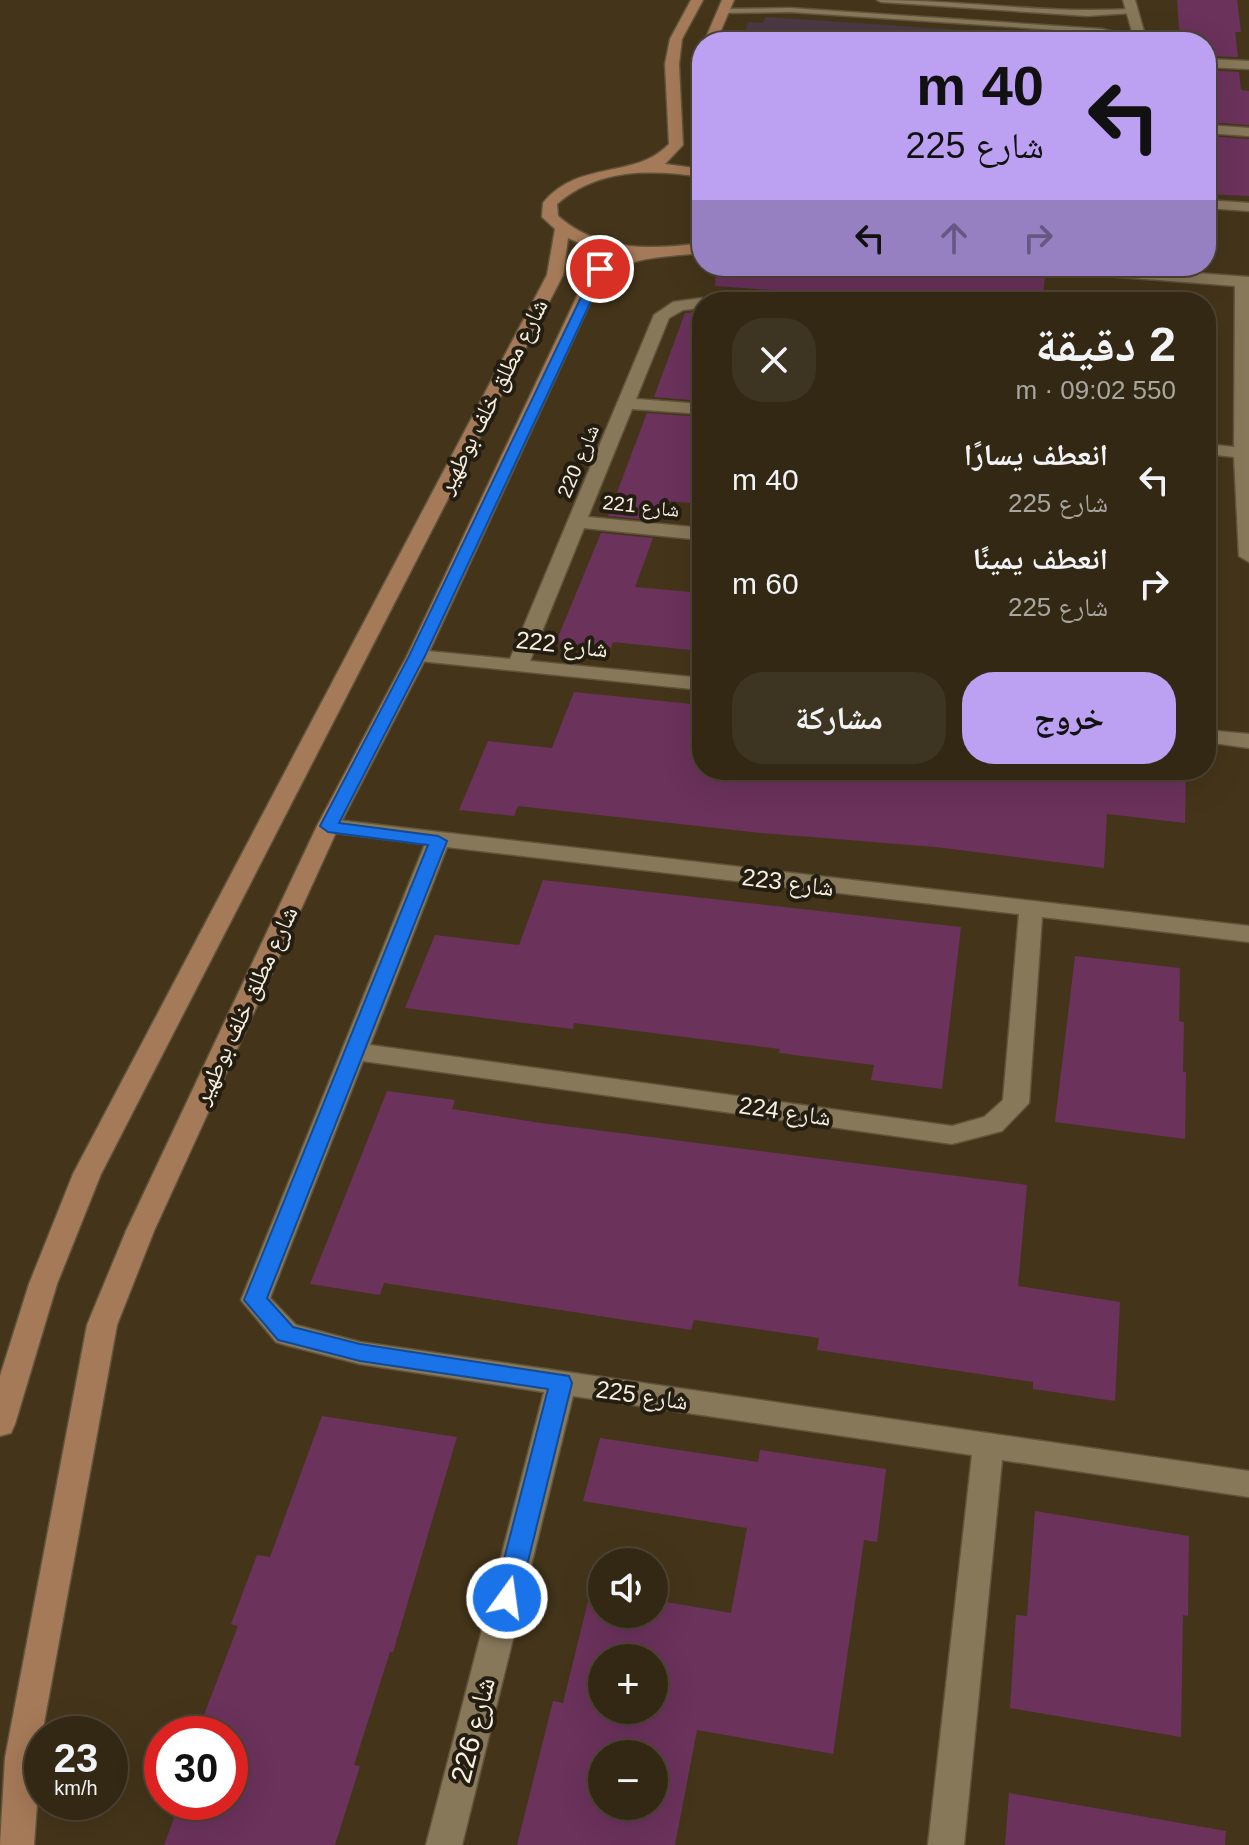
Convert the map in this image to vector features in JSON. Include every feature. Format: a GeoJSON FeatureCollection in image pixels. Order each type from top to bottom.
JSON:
{"type":"FeatureCollection","features":[{"type":"Feature","properties":{"kind":"main road"},"geometry":{"type":"LineString","coordinates":[[643,169],[663,159],[676,145],[672,64],[676,39],[697,0]]}},
{"type":"Feature","properties":{"kind":"main road"},"geometry":{"type":"LineString","coordinates":[[714,32],[726,6]]}},
{"type":"Feature","properties":{"kind":"main road"},"geometry":{"type":"LineString","coordinates":[[692,172],[643,169],[582,180],[561,190],[550,203],[550,217],[562,230],[602,246],[658,252],[692,249]]}},
{"type":"Feature","properties":{"kind":"main road","name":"شارع مطلق خلف بوطهير"},"geometry":{"type":"LineString","coordinates":[[0,1424],[43,1284],[87,1174],[555,275],[562,230]]}},
{"type":"Feature","properties":{"kind":"main road","name":"شارع مطلق خلف بوطهير"},"geometry":{"type":"LineString","coordinates":[[16,1845],[22,1758],[102,1325],[140,1231],[328,826],[417,656],[595,275],[611,263],[658,252]]}},
{"type":"Feature","properties":{"kind":"street"},"geometry":{"type":"LineString","coordinates":[[1130,6],[1138,32]]}},
{"type":"Feature","properties":{"kind":"street"},"geometry":{"type":"LineString","coordinates":[[1216,63],[1249,65]]}},
{"type":"Feature","properties":{"kind":"street"},"geometry":{"type":"LineString","coordinates":[[1216,130],[1249,132]]}},
{"type":"Feature","properties":{"kind":"street"},"geometry":{"type":"LineString","coordinates":[[1216,205],[1249,207]]}},
{"type":"Feature","properties":{"kind":"street"},"geometry":{"type":"LineString","coordinates":[[1216,266],[1247,277]]}},
{"type":"Feature","properties":{"kind":"street"},"geometry":{"type":"LineString","coordinates":[[1216,275],[1247,277]]}},
{"type":"Feature","properties":{"kind":"street"},"geometry":{"type":"LineString","coordinates":[[1247,277],[1243,453],[1249,556]]}},
{"type":"Feature","properties":{"kind":"street","name":"شارع 220"},"geometry":{"type":"LineString","coordinates":[[518,665],[662,315],[679,305],[692,304]]}},
{"type":"Feature","properties":{"kind":"street"},"geometry":{"type":"LineString","coordinates":[[627,403],[692,408]]}},
{"type":"Feature","properties":{"kind":"street"},"geometry":{"type":"LineString","coordinates":[[1216,450],[1243,453]]}},
{"type":"Feature","properties":{"kind":"street","name":"شارع 221"},"geometry":{"type":"LineString","coordinates":[[576,522],[692,533]]}},
{"type":"Feature","properties":{"kind":"street","name":"شارع 222"},"geometry":{"type":"LineString","coordinates":[[417,656],[692,683]]}},
{"type":"Feature","properties":{"kind":"street"},"geometry":{"type":"LineString","coordinates":[[1216,737],[1249,741]]}},
{"type":"Feature","properties":{"kind":"street","name":"شارع 223"},"geometry":{"type":"LineString","coordinates":[[328,826],[1249,934]]}},
{"type":"Feature","properties":{"kind":"street","name":"شارع 225"},"geometry":{"type":"LineString","coordinates":[[438,841],[255,1300],[286,1334],[360,1353],[1249,1484]]}},
{"type":"Feature","properties":{"kind":"street","name":"شارع 224"},"geometry":{"type":"LineString","coordinates":[[353,1051],[952,1135],[993,1124],[1016,1103],[1031,910]]}},
{"type":"Feature","properties":{"kind":"street","name":"شارع 226"},"geometry":{"type":"LineString","coordinates":[[444,1845],[561,1383]]}},
{"type":"Feature","properties":{"kind":"street"},"geometry":{"type":"LineString","coordinates":[[946,1845],[988,1445]]}},
{"type":"Feature","properties":{"kind":"lane"},"geometry":{"type":"LineString","coordinates":[[782,0],[780,5],[790,10]]}},
{"type":"Feature","properties":{"kind":"lane"},"geometry":{"type":"LineString","coordinates":[[881,0],[1087,14],[1130,6]]}},
{"type":"Feature","properties":{"kind":"lane"},"geometry":{"type":"LineString","coordinates":[[726,6],[1096,32]]}},
{"type":"Feature","properties":{"kind":"lane"},"geometry":{"type":"LineString","coordinates":[[1079,29],[1093,23],[1087,14]]}},
{"type":"Feature","properties":{"kind":"shaded area"},"geometry":{"type":"Polygon","coordinates":[[[766,17],[990,32],[746,32],[748,22],[763,23],[766,17]]]}},
{"type":"Feature","properties":{"kind":"building"},"geometry":{"type":"Polygon","coordinates":[[[1177,0],[1237,0],[1241,32],[1235,32],[1238,57],[1216,56],[1216,32],[1179,32],[1177,0]]]}},
{"type":"Feature","properties":{"kind":"building"},"geometry":{"type":"Polygon","coordinates":[[[1216,71],[1239,72],[1241,90],[1249,91],[1249,125],[1216,123],[1216,71]]]}},
{"type":"Feature","properties":{"kind":"building"},"geometry":{"type":"Polygon","coordinates":[[[1216,137],[1249,139],[1249,196],[1216,194],[1216,137]]]}},
{"type":"Feature","properties":{"kind":"building"},"geometry":{"type":"Polygon","coordinates":[[[716,276],[1045,278],[1043,292],[802,292],[715,286],[716,276]]]}},
{"type":"Feature","properties":{"kind":"building"},"geometry":{"type":"Polygon","coordinates":[[[692,312],[692,400],[654,397],[685,313],[692,312]]]}},
{"type":"Feature","properties":{"kind":"building"},"geometry":{"type":"Polygon","coordinates":[[[647,413],[692,416],[692,503],[667,501],[660,521],[608,516],[647,413]]]}},
{"type":"Feature","properties":{"kind":"building"},"geometry":{"type":"Polygon","coordinates":[[[601,533],[653,538],[635,587],[692,592],[690,650],[613,642],[611,648],[556,642],[601,533]]]}},
{"type":"Feature","properties":{"kind":"building"},"geometry":{"type":"Polygon","coordinates":[[[574,692],[692,704],[692,780],[1186,780],[1185,823],[1107,814],[1104,868],[935,847],[761,833],[518,806],[514,816],[459,810],[488,741],[552,748],[574,692]]]}},
{"type":"Feature","properties":{"kind":"building"},"geometry":{"type":"Polygon","coordinates":[[[543,880],[961,927],[942,1089],[871,1080],[874,1065],[779,1053],[780,1049],[574,1023],[573,1029],[405,1008],[435,935],[519,945],[543,880]]]}},
{"type":"Feature","properties":{"kind":"building"},"geometry":{"type":"Polygon","coordinates":[[[1075,956],[1180,968],[1179,1021],[1184,1022],[1183,1072],[1186,1072],[1185,1139],[1055,1122],[1075,956]]]}},
{"type":"Feature","properties":{"kind":"building"},"geometry":{"type":"Polygon","coordinates":[[[387,1091],[455,1100],[452,1109],[541,1123],[1027,1185],[1018,1286],[1120,1302],[1115,1401],[1033,1389],[1033,1382],[817,1350],[819,1338],[694,1320],[691,1330],[384,1283],[380,1295],[310,1284],[387,1091]]]}},
{"type":"Feature","properties":{"kind":"building"},"geometry":{"type":"Polygon","coordinates":[[[322,1416],[457,1437],[393,1652],[390,1652],[354,1765],[360,1766],[335,1845],[164,1845],[173,1820],[248,1820],[248,1716],[204,1716],[238,1626],[231,1624],[257,1555],[270,1557],[322,1416]]]}},
{"type":"Feature","properties":{"kind":"building"},"geometry":{"type":"Polygon","coordinates":[[[600,1438],[758,1462],[760,1450],[886,1469],[877,1542],[864,1540],[833,1754],[697,1730],[675,1845],[517,1845],[553,1701],[563,1703],[588,1601],[588,1628],[668,1628],[668,1602],[731,1613],[747,1528],[583,1501],[600,1438]]]}},
{"type":"Feature","properties":{"kind":"building"},"geometry":{"type":"Polygon","coordinates":[[[1035,1511],[1189,1536],[1188,1616],[1183,1615],[1181,1737],[1010,1708],[1016,1615],[1027,1616],[1035,1511]]]}},
{"type":"Feature","properties":{"kind":"building"},"geometry":{"type":"Polygon","coordinates":[[[1009,1793],[1226,1831],[1225,1845],[1005,1845],[1009,1793]]]}},
{"type":"Feature","properties":{"kind":"route"},"geometry":{"type":"LineString","coordinates":[[507,1598],[561,1383],[360,1353],[286,1334],[255,1300],[438,841],[328,826],[417,656],[600,269]]}}]}
